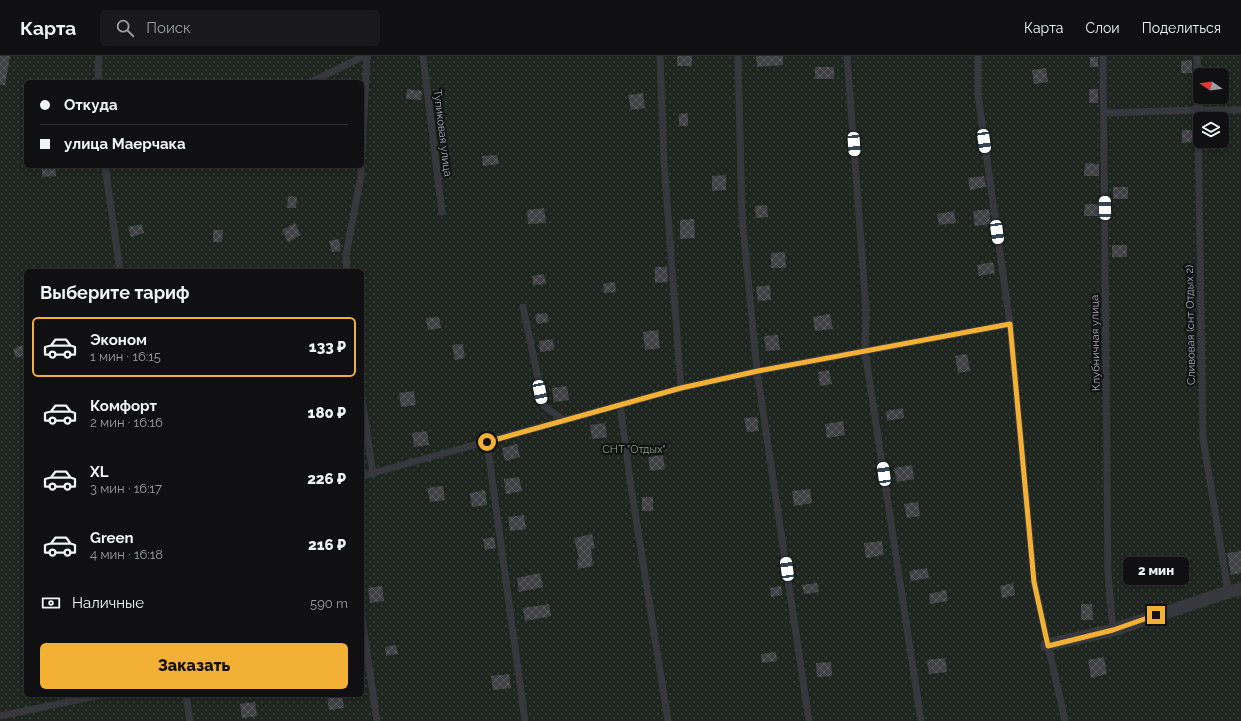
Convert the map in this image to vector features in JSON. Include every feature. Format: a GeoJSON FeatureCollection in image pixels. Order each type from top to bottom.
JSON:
{"type":"FeatureCollection","features":[{"type":"Feature","properties":{"kind":"street"},"geometry":{"type":"LineString","coordinates":[[1048,646],[1113,630],[1241,589]]}},
{"type":"Feature","properties":{"kind":"lane"},"geometry":{"type":"LineString","coordinates":[[99,56],[99,80]]}},
{"type":"Feature","properties":{"kind":"lane"},"geometry":{"type":"LineString","coordinates":[[315,80],[366,56],[364,104]]}},
{"type":"Feature","properties":{"kind":"lane","name":"Тупиковая улица"},"geometry":{"type":"LineString","coordinates":[[423,56],[442,212]]}},
{"type":"Feature","properties":{"kind":"lane"},"geometry":{"type":"LineString","coordinates":[[660,56],[664,162],[681,388]]}},
{"type":"Feature","properties":{"kind":"lane"},"geometry":{"type":"LineString","coordinates":[[738,56],[742,217],[758,371],[809,721]]}},
{"type":"Feature","properties":{"kind":"lane"},"geometry":{"type":"LineString","coordinates":[[848,56],[866,309],[865,351],[921,721]]}},
{"type":"Feature","properties":{"kind":"lane"},"geometry":{"type":"LineString","coordinates":[[978,56],[978,95],[1010,324],[1034,582],[1065,721]]}},
{"type":"Feature","properties":{"kind":"lane","name":"Клубничная улица"},"geometry":{"type":"LineString","coordinates":[[1103,56],[1108,574],[1113,630]]}},
{"type":"Feature","properties":{"kind":"lane","name":"Сливовая (снт Отдых 2)"},"geometry":{"type":"LineString","coordinates":[[1197,56],[1203,438],[1228,592]]}},
{"type":"Feature","properties":{"kind":"lane"},"geometry":{"type":"LineString","coordinates":[[1104,113],[1241,110]]}},
{"type":"Feature","properties":{"kind":"lane"},"geometry":{"type":"LineString","coordinates":[[105,168],[120,269]]}},
{"type":"Feature","properties":{"kind":"lane"},"geometry":{"type":"LineString","coordinates":[[347,269],[346,255],[361,176],[361,168]]}},
{"type":"Feature","properties":{"kind":"lane"},"geometry":{"type":"LineString","coordinates":[[523,307],[544,406],[564,420]]}},
{"type":"Feature","properties":{"kind":"lane"},"geometry":{"type":"LineString","coordinates":[[364,476],[681,388],[758,371],[1010,324]]}},
{"type":"Feature","properties":{"kind":"lane"},"geometry":{"type":"LineString","coordinates":[[620,405],[632,495],[668,721]]}},
{"type":"Feature","properties":{"kind":"lane"},"geometry":{"type":"LineString","coordinates":[[364,413],[373,474]]}},
{"type":"Feature","properties":{"kind":"lane"},"geometry":{"type":"LineString","coordinates":[[487,442],[525,721]]}},
{"type":"Feature","properties":{"kind":"lane"},"geometry":{"type":"LineString","coordinates":[[364,632],[377,721]]}},
{"type":"Feature","properties":{"kind":"lane"},"geometry":{"type":"LineString","coordinates":[[5,717],[92,697]]}},
{"type":"Feature","properties":{"kind":"lane"},"geometry":{"type":"LineString","coordinates":[[186,697],[190,721]]}},
{"type":"Feature","properties":{"kind":"green space","name":"СНТ \"Отдых\""},"geometry":{"type":"Polygon","coordinates":[[[0,56],[1241,56],[1241,721],[0,721],[0,56]]]}},
{"type":"Feature","properties":{"kind":"building"},"geometry":{"type":"Polygon","coordinates":[[[0,56],[10,56],[5,85],[0,85],[0,56]]]}},
{"type":"Feature","properties":{"kind":"building"},"geometry":{"type":"Polygon","coordinates":[[[677,56],[692,56],[692,66],[677,66],[677,56]]]}},
{"type":"Feature","properties":{"kind":"building"},"geometry":{"type":"Polygon","coordinates":[[[756,56],[783,56],[783,65],[757,67],[756,56]]]}},
{"type":"Feature","properties":{"kind":"building"},"geometry":{"type":"Polygon","coordinates":[[[1090,57],[1098,57],[1098,67],[1090,67],[1090,57]]]}},
{"type":"Feature","properties":{"kind":"building"},"geometry":{"type":"Polygon","coordinates":[[[1192,60],[1192,73],[1181,73],[1181,61],[1192,60]]]}},
{"type":"Feature","properties":{"kind":"building"},"geometry":{"type":"Polygon","coordinates":[[[815,67],[834,67],[834,79],[815,79],[815,67]]]}},
{"type":"Feature","properties":{"kind":"building"},"geometry":{"type":"Polygon","coordinates":[[[1046,68],[1048,82],[1034,84],[1032,70],[1046,68]]]}},
{"type":"Feature","properties":{"kind":"building"},"geometry":{"type":"Polygon","coordinates":[[[407,89],[422,91],[421,100],[406,99],[407,89]]]}},
{"type":"Feature","properties":{"kind":"building"},"geometry":{"type":"Polygon","coordinates":[[[1089,89],[1098,89],[1098,103],[1089,103],[1089,89]]]}},
{"type":"Feature","properties":{"kind":"building"},"geometry":{"type":"Polygon","coordinates":[[[643,93],[645,108],[631,110],[628,95],[643,93]]]}},
{"type":"Feature","properties":{"kind":"building"},"geometry":{"type":"Polygon","coordinates":[[[688,113],[688,126],[679,126],[679,114],[688,113]]]}},
{"type":"Feature","properties":{"kind":"building"},"geometry":{"type":"Polygon","coordinates":[[[1182,130],[1193,130],[1193,142],[1182,143],[1182,130]]]}},
{"type":"Feature","properties":{"kind":"building"},"geometry":{"type":"Polygon","coordinates":[[[497,155],[499,164],[483,166],[482,156],[497,155]]]}},
{"type":"Feature","properties":{"kind":"building"},"geometry":{"type":"Polygon","coordinates":[[[1085,163],[1099,164],[1099,176],[1084,176],[1085,163]]]}},
{"type":"Feature","properties":{"kind":"building"},"geometry":{"type":"Polygon","coordinates":[[[42,168],[56,168],[56,176],[42,177],[42,168]]]}},
{"type":"Feature","properties":{"kind":"building"},"geometry":{"type":"Polygon","coordinates":[[[726,175],[726,190],[712,191],[712,176],[726,175]]]}},
{"type":"Feature","properties":{"kind":"building"},"geometry":{"type":"Polygon","coordinates":[[[984,176],[986,187],[970,190],[968,178],[984,176]]]}},
{"type":"Feature","properties":{"kind":"building"},"geometry":{"type":"Polygon","coordinates":[[[1113,187],[1128,187],[1128,199],[1113,199],[1113,187]]]}},
{"type":"Feature","properties":{"kind":"building"},"geometry":{"type":"Polygon","coordinates":[[[288,196],[297,197],[296,208],[287,208],[288,196]]]}},
{"type":"Feature","properties":{"kind":"building"},"geometry":{"type":"Polygon","coordinates":[[[1085,204],[1099,204],[1099,216],[1084,216],[1085,204]]]}},
{"type":"Feature","properties":{"kind":"building"},"geometry":{"type":"Polygon","coordinates":[[[767,205],[768,217],[756,218],[755,206],[767,205]]]}},
{"type":"Feature","properties":{"kind":"building"},"geometry":{"type":"Polygon","coordinates":[[[544,208],[546,223],[528,224],[527,210],[544,208]]]}},
{"type":"Feature","properties":{"kind":"building"},"geometry":{"type":"Polygon","coordinates":[[[989,209],[991,224],[975,226],[973,211],[989,209]]]}},
{"type":"Feature","properties":{"kind":"building"},"geometry":{"type":"Polygon","coordinates":[[[954,211],[956,223],[939,225],[937,214],[954,211]]]}},
{"type":"Feature","properties":{"kind":"building"},"geometry":{"type":"Polygon","coordinates":[[[694,219],[695,238],[680,239],[680,220],[694,219]]]}},
{"type":"Feature","properties":{"kind":"building"},"geometry":{"type":"Polygon","coordinates":[[[295,223],[301,235],[288,242],[282,230],[295,223]]]}},
{"type":"Feature","properties":{"kind":"building"},"geometry":{"type":"Polygon","coordinates":[[[142,224],[144,233],[131,237],[128,227],[142,224]]]}},
{"type":"Feature","properties":{"kind":"building"},"geometry":{"type":"Polygon","coordinates":[[[213,230],[223,230],[222,242],[213,242],[213,230]]]}},
{"type":"Feature","properties":{"kind":"building"},"geometry":{"type":"Polygon","coordinates":[[[339,239],[341,251],[332,252],[329,241],[339,239]]]}},
{"type":"Feature","properties":{"kind":"building"},"geometry":{"type":"Polygon","coordinates":[[[1112,245],[1127,245],[1127,257],[1112,257],[1112,245]]]}},
{"type":"Feature","properties":{"kind":"building"},"geometry":{"type":"Polygon","coordinates":[[[785,252],[786,268],[771,268],[771,253],[785,252]]]}},
{"type":"Feature","properties":{"kind":"building"},"geometry":{"type":"Polygon","coordinates":[[[993,262],[995,273],[979,276],[977,265],[993,262]]]}},
{"type":"Feature","properties":{"kind":"building"},"geometry":{"type":"Polygon","coordinates":[[[655,267],[667,267],[668,282],[655,283],[655,267]]]}},
{"type":"Feature","properties":{"kind":"building"},"geometry":{"type":"Polygon","coordinates":[[[544,274],[546,284],[533,285],[532,276],[544,274]]]}},
{"type":"Feature","properties":{"kind":"building"},"geometry":{"type":"Polygon","coordinates":[[[615,282],[616,292],[604,293],[603,284],[615,282]]]}},
{"type":"Feature","properties":{"kind":"building"},"geometry":{"type":"Polygon","coordinates":[[[770,285],[771,300],[758,301],[756,287],[770,285]]]}},
{"type":"Feature","properties":{"kind":"building"},"geometry":{"type":"Polygon","coordinates":[[[547,313],[549,322],[537,324],[535,314],[547,313]]]}},
{"type":"Feature","properties":{"kind":"building"},"geometry":{"type":"Polygon","coordinates":[[[830,314],[833,329],[815,331],[813,317],[830,314]]]}},
{"type":"Feature","properties":{"kind":"building"},"geometry":{"type":"Polygon","coordinates":[[[439,317],[441,328],[428,330],[426,318],[439,317]]]}},
{"type":"Feature","properties":{"kind":"building"},"geometry":{"type":"Polygon","coordinates":[[[658,330],[660,348],[645,350],[643,332],[658,330]]]}},
{"type":"Feature","properties":{"kind":"building"},"geometry":{"type":"Polygon","coordinates":[[[778,335],[780,350],[766,351],[764,336],[778,335]]]}},
{"type":"Feature","properties":{"kind":"building"},"geometry":{"type":"Polygon","coordinates":[[[553,339],[554,350],[540,352],[539,341],[553,339]]]}},
{"type":"Feature","properties":{"kind":"building"},"geometry":{"type":"Polygon","coordinates":[[[463,344],[465,358],[455,360],[452,345],[463,344]]]}},
{"type":"Feature","properties":{"kind":"building"},"geometry":{"type":"Polygon","coordinates":[[[24,345],[24,356],[16,358],[13,349],[24,345]]]}},
{"type":"Feature","properties":{"kind":"building"},"geometry":{"type":"Polygon","coordinates":[[[967,354],[970,371],[958,373],[955,356],[967,354]]]}},
{"type":"Feature","properties":{"kind":"building"},"geometry":{"type":"Polygon","coordinates":[[[829,370],[832,384],[820,386],[818,372],[829,370]]]}},
{"type":"Feature","properties":{"kind":"building"},"geometry":{"type":"Polygon","coordinates":[[[567,386],[569,400],[554,402],[552,388],[567,386]]]}},
{"type":"Feature","properties":{"kind":"building"},"geometry":{"type":"Polygon","coordinates":[[[414,391],[416,405],[401,407],[399,393],[414,391]]]}},
{"type":"Feature","properties":{"kind":"building"},"geometry":{"type":"Polygon","coordinates":[[[903,408],[904,418],[887,421],[886,411],[903,408]]]}},
{"type":"Feature","properties":{"kind":"building"},"geometry":{"type":"Polygon","coordinates":[[[757,417],[759,431],[747,432],[744,418],[757,417]]]}},
{"type":"Feature","properties":{"kind":"building"},"geometry":{"type":"Polygon","coordinates":[[[843,421],[845,435],[827,438],[825,424],[843,421]]]}},
{"type":"Feature","properties":{"kind":"building"},"geometry":{"type":"Polygon","coordinates":[[[605,423],[607,437],[592,439],[590,425],[605,423]]]}},
{"type":"Feature","properties":{"kind":"building"},"geometry":{"type":"Polygon","coordinates":[[[427,431],[429,445],[414,447],[412,433],[427,431]]]}},
{"type":"Feature","properties":{"kind":"building"},"geometry":{"type":"Polygon","coordinates":[[[517,444],[520,457],[505,461],[502,448],[517,444]]]}},
{"type":"Feature","properties":{"kind":"building"},"geometry":{"type":"Polygon","coordinates":[[[663,455],[665,469],[650,471],[648,457],[663,455]]]}},
{"type":"Feature","properties":{"kind":"building"},"geometry":{"type":"Polygon","coordinates":[[[912,465],[914,479],[897,482],[894,468],[912,465]]]}},
{"type":"Feature","properties":{"kind":"building"},"geometry":{"type":"Polygon","coordinates":[[[519,477],[522,491],[506,494],[504,479],[519,477]]]}},
{"type":"Feature","properties":{"kind":"building"},"geometry":{"type":"Polygon","coordinates":[[[443,486],[445,500],[430,502],[427,488],[443,486]]]}},
{"type":"Feature","properties":{"kind":"building"},"geometry":{"type":"Polygon","coordinates":[[[810,489],[812,503],[794,506],[792,491],[810,489]]]}},
{"type":"Feature","properties":{"kind":"building"},"geometry":{"type":"Polygon","coordinates":[[[485,490],[487,505],[472,507],[470,493],[485,490]]]}},
{"type":"Feature","properties":{"kind":"building"},"geometry":{"type":"Polygon","coordinates":[[[642,497],[653,497],[653,511],[642,511],[642,497]]]}},
{"type":"Feature","properties":{"kind":"building"},"geometry":{"type":"Polygon","coordinates":[[[918,502],[920,516],[907,518],[904,504],[918,502]]]}},
{"type":"Feature","properties":{"kind":"building"},"geometry":{"type":"Polygon","coordinates":[[[524,515],[526,529],[510,531],[508,517],[524,515]]]}},
{"type":"Feature","properties":{"kind":"building"},"geometry":{"type":"Polygon","coordinates":[[[592,534],[595,548],[591,549],[593,566],[578,569],[577,559],[579,558],[574,538],[592,534]]]}},
{"type":"Feature","properties":{"kind":"building"},"geometry":{"type":"Polygon","coordinates":[[[494,537],[496,548],[485,550],[483,539],[494,537]]]}},
{"type":"Feature","properties":{"kind":"building"},"geometry":{"type":"Polygon","coordinates":[[[882,541],[884,555],[866,558],[864,543],[882,541]]]}},
{"type":"Feature","properties":{"kind":"building"},"geometry":{"type":"Polygon","coordinates":[[[1241,551],[1241,573],[1231,575],[1227,553],[1241,551]]]}},
{"type":"Feature","properties":{"kind":"building"},"geometry":{"type":"Polygon","coordinates":[[[1122,560],[1139,560],[1139,572],[1122,572],[1122,560]]]}},
{"type":"Feature","properties":{"kind":"building"},"geometry":{"type":"Polygon","coordinates":[[[927,568],[929,578],[911,581],[909,571],[927,568]]]}},
{"type":"Feature","properties":{"kind":"building"},"geometry":{"type":"Polygon","coordinates":[[[540,573],[543,587],[519,592],[517,578],[540,573]]]}},
{"type":"Feature","properties":{"kind":"building"},"geometry":{"type":"Polygon","coordinates":[[[817,583],[819,592],[804,594],[802,585],[817,583]]]}},
{"type":"Feature","properties":{"kind":"building"},"geometry":{"type":"Polygon","coordinates":[[[1013,583],[1015,595],[1002,598],[1000,586],[1013,583]]]}},
{"type":"Feature","properties":{"kind":"building"},"geometry":{"type":"Polygon","coordinates":[[[382,586],[384,601],[370,603],[368,588],[382,586]]]}},
{"type":"Feature","properties":{"kind":"building"},"geometry":{"type":"Polygon","coordinates":[[[781,586],[782,595],[771,597],[770,588],[781,586]]]}},
{"type":"Feature","properties":{"kind":"building"},"geometry":{"type":"Polygon","coordinates":[[[946,590],[948,601],[930,604],[929,594],[946,590]]]}},
{"type":"Feature","properties":{"kind":"building"},"geometry":{"type":"Polygon","coordinates":[[[549,604],[551,616],[525,621],[523,608],[549,604]]]}},
{"type":"Feature","properties":{"kind":"building"},"geometry":{"type":"Polygon","coordinates":[[[1081,604],[1092,604],[1093,620],[1081,620],[1081,604]]]}},
{"type":"Feature","properties":{"kind":"building"},"geometry":{"type":"Polygon","coordinates":[[[396,645],[398,654],[386,656],[385,647],[396,645]]]}},
{"type":"Feature","properties":{"kind":"building"},"geometry":{"type":"Polygon","coordinates":[[[776,652],[777,661],[762,663],[761,654],[776,652]]]}},
{"type":"Feature","properties":{"kind":"building"},"geometry":{"type":"Polygon","coordinates":[[[1104,657],[1107,674],[1091,678],[1088,660],[1104,657]]]}},
{"type":"Feature","properties":{"kind":"building"},"geometry":{"type":"Polygon","coordinates":[[[945,658],[947,672],[929,674],[927,660],[945,658]]]}},
{"type":"Feature","properties":{"kind":"building"},"geometry":{"type":"Polygon","coordinates":[[[831,662],[832,676],[817,677],[816,663],[831,662]]]}},
{"type":"Feature","properties":{"kind":"building"},"geometry":{"type":"Polygon","coordinates":[[[509,674],[511,688],[493,690],[491,676],[509,674]]]}},
{"type":"Feature","properties":{"kind":"building"},"geometry":{"type":"Polygon","coordinates":[[[327,697],[342,697],[344,708],[329,710],[327,697]]]}},
{"type":"Feature","properties":{"kind":"building"},"geometry":{"type":"Polygon","coordinates":[[[255,702],[257,716],[242,718],[240,704],[255,702]]]}},
{"type":"Feature","properties":{"kind":"route"},"geometry":{"type":"LineString","coordinates":[[487,442],[681,388],[758,371],[1010,324],[1034,582],[1048,646],[1113,630],[1156,615]]}}]}
